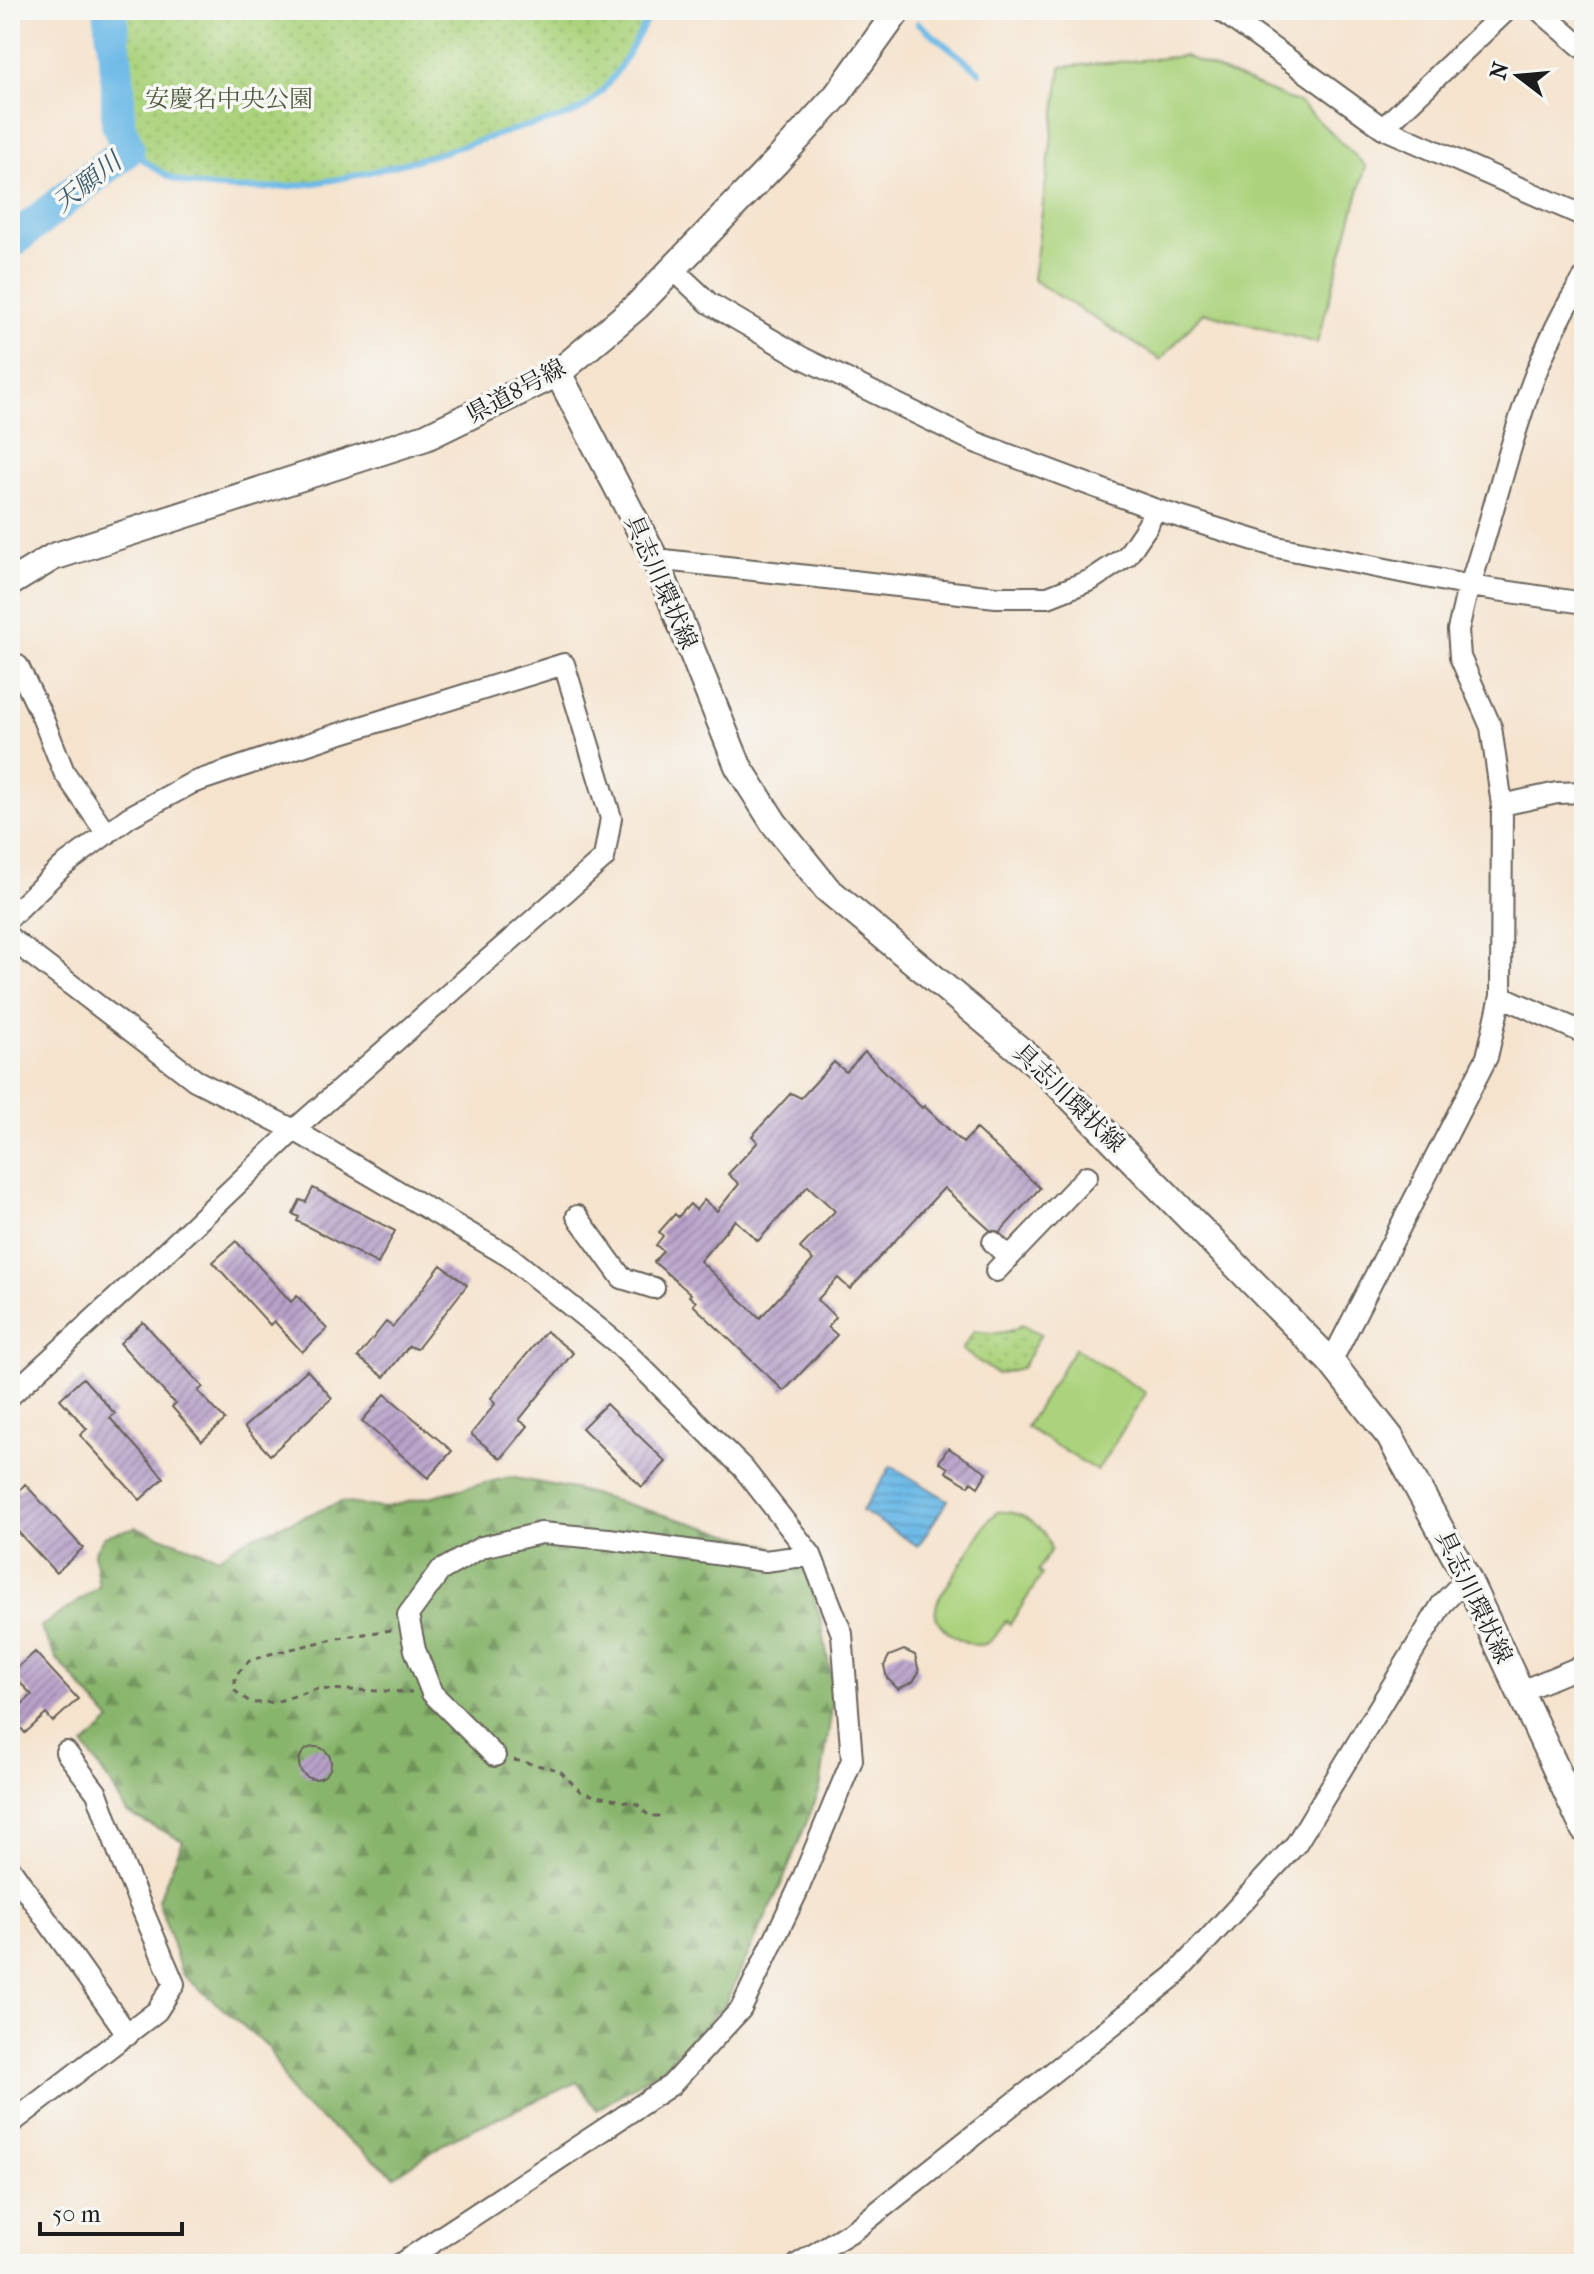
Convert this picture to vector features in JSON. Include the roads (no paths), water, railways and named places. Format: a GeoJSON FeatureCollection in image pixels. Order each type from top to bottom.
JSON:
{"type":"FeatureCollection","features":[{"type":"Feature","properties":{"kind":"main road","name":"県道8号線"},"geometry":{"type":"LineString","coordinates":[[10,583],[53,557],[426,437],[558,373],[674,270],[837,95],[898,10]]}},
{"type":"Feature","properties":{"kind":"main road","name":"具志川環状線"},"geometry":{"type":"LineString","coordinates":[[558,373],[655,559],[738,766],[774,823],[827,889],[1045,1071],[1331,1362],[1390,1437],[1467,1578],[1584,1829]]}},
{"type":"Feature","properties":{"kind":"street"},"geometry":{"type":"LineString","coordinates":[[1220,10],[1383,128],[1584,216]]}},
{"type":"Feature","properties":{"kind":"street"},"geometry":{"type":"LineString","coordinates":[[1383,128],[1507,10]]}},
{"type":"Feature","properties":{"kind":"street"},"geometry":{"type":"LineString","coordinates":[[1539,10],[1584,49]]}},
{"type":"Feature","properties":{"kind":"street"},"geometry":{"type":"LineString","coordinates":[[674,270],[709,303],[803,358],[975,442],[1154,509],[1277,547],[1470,586],[1584,603]]}},
{"type":"Feature","properties":{"kind":"street"},"geometry":{"type":"LineString","coordinates":[[1331,1362],[1487,1057],[1501,996],[1502,805],[1491,727],[1460,657],[1458,630],[1541,354],[1566,304],[1584,278]]}},
{"type":"Feature","properties":{"kind":"street"},"geometry":{"type":"LineString","coordinates":[[655,559],[996,597],[1048,597],[1091,580],[1127,556],[1148,525],[1154,509]]}},
{"type":"Feature","properties":{"kind":"street"},"geometry":{"type":"LineString","coordinates":[[10,662],[18,666],[24,678],[64,772],[107,834]]}},
{"type":"Feature","properties":{"kind":"street"},"geometry":{"type":"LineString","coordinates":[[10,917],[62,867],[129,817],[192,783],[564,664],[611,818],[604,858],[294,1130],[10,1396]]}},
{"type":"Feature","properties":{"kind":"street"},"geometry":{"type":"LineString","coordinates":[[1502,805],[1557,793],[1584,792]]}},
{"type":"Feature","properties":{"kind":"street"},"geometry":{"type":"LineString","coordinates":[[10,938],[195,1080],[294,1130],[510,1257],[618,1344],[743,1468],[811,1555],[842,1634],[852,1760],[797,1892],[741,2009],[671,2085],[400,2264]]}},
{"type":"Feature","properties":{"kind":"street"},"geometry":{"type":"LineString","coordinates":[[1501,996],[1584,1033]]}},
{"type":"Feature","properties":{"kind":"street"},"geometry":{"type":"LineString","coordinates":[[993,1242],[1002,1264],[1087,1176]]}},
{"type":"Feature","properties":{"kind":"street"},"geometry":{"type":"LineString","coordinates":[[577,1216],[622,1278],[654,1288]]}},
{"type":"Feature","properties":{"kind":"street"},"geometry":{"type":"LineString","coordinates":[[495,1756],[432,1693],[415,1650],[408,1615],[440,1571],[482,1547],[541,1533],[609,1539],[765,1561],[811,1555]]}},
{"type":"Feature","properties":{"kind":"street"},"geometry":{"type":"LineString","coordinates":[[798,2264],[857,2228],[1174,1976],[1296,1844],[1442,1604],[1467,1578]]}},
{"type":"Feature","properties":{"kind":"street"},"geometry":{"type":"LineString","coordinates":[[1519,1692],[1584,1665]]}},
{"type":"Feature","properties":{"kind":"street"},"geometry":{"type":"LineString","coordinates":[[10,2124],[157,2011],[174,1984],[123,1864],[97,1793],[66,1752]]}},
{"type":"Feature","properties":{"kind":"street"},"geometry":{"type":"LineString","coordinates":[[10,1868],[128,2035]]}},
{"type":"Feature","properties":{"kind":"water"},"geometry":{"type":"Polygon","coordinates":[[[891,1466],[948,1500],[918,1546],[862,1511],[891,1466]]]}},
{"type":"Feature","properties":{"kind":"waterway","name":"天願川"},"geometry":{"type":"LineString","coordinates":[[10,243],[128,149],[118,124],[118,84],[110,10]]}},
{"type":"Feature","properties":{"kind":"waterway"},"geometry":{"type":"LineString","coordinates":[[128,149],[178,181],[225,188],[308,184],[393,166],[561,118],[579,110],[597,96],[616,73],[653,10]]}},
{"type":"Feature","properties":{"kind":"waterway"},"geometry":{"type":"LineString","coordinates":[[918,23],[980,72]]}},
{"type":"Feature","properties":{"kind":"park label","name":"安慶名中央公園"},"geometry":{"type":"Point","coordinates":[229,99]}}]}
